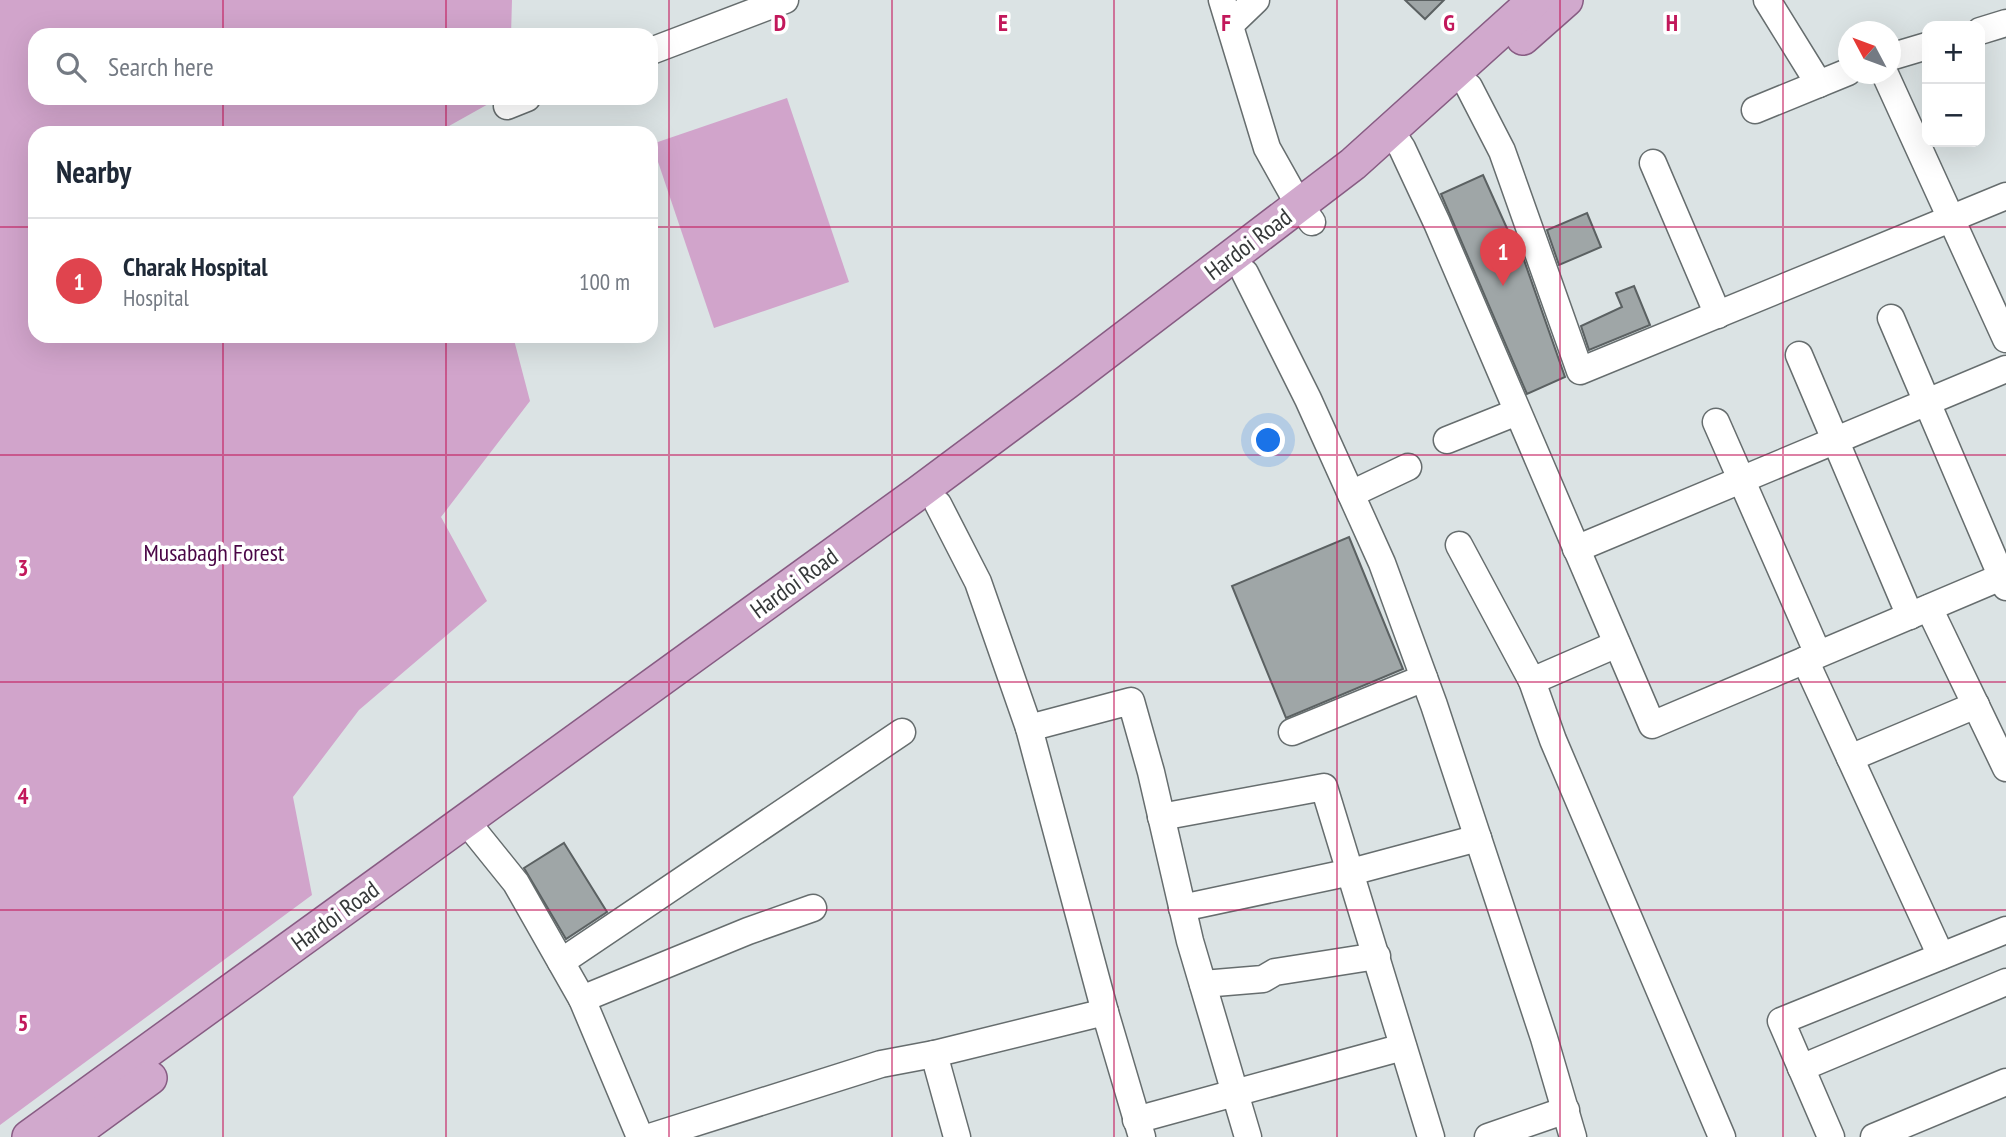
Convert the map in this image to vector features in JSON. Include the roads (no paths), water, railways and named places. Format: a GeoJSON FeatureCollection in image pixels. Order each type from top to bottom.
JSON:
{"type":"FeatureCollection","features":[{"type":"Feature","properties":{"kind":"main road","name":"Hardoi Road"},"geometry":{"type":"LineString","coordinates":[[1396,139],[1535,0]]}},
{"type":"Feature","properties":{"kind":"main road","name":"Hardoi Road"},"geometry":{"type":"LineString","coordinates":[[29,1137],[204,1024],[966,471],[1245,273],[1353,164],[1396,139],[1469,87],[1566,0]]}},
{"type":"Feature","properties":{"kind":"main road","name":"Hardoi Road"},"geometry":{"type":"LineString","coordinates":[[473,829],[938,505],[966,471],[1306,213]]}},
{"type":"Feature","properties":{"kind":"main road","name":"Hardoi Road"},"geometry":{"type":"LineString","coordinates":[[69,1137],[204,1024]]}},
{"type":"Feature","properties":{"kind":"street"},"geometry":{"type":"LineString","coordinates":[[1256,0],[1226,12],[1267,148],[1306,213]]}},
{"type":"Feature","properties":{"kind":"street"},"geometry":{"type":"LineString","coordinates":[[1767,0],[1819,84]]}},
{"type":"Feature","properties":{"kind":"street"},"geometry":{"type":"LineString","coordinates":[[658,48],[768,3]]}},
{"type":"Feature","properties":{"kind":"street"},"geometry":{"type":"LineString","coordinates":[[1985,29],[2006,23]]}},
{"type":"Feature","properties":{"kind":"street"},"geometry":{"type":"LineString","coordinates":[[1901,54],[1922,48]]}},
{"type":"Feature","properties":{"kind":"street"},"geometry":{"type":"LineString","coordinates":[[1755,110],[1838,76]]}},
{"type":"Feature","properties":{"kind":"street"},"geometry":{"type":"LineString","coordinates":[[1890,84],[2006,340]]}},
{"type":"Feature","properties":{"kind":"street"},"geometry":{"type":"LineString","coordinates":[[1469,87],[1502,151],[1580,371],[2006,196]]}},
{"type":"Feature","properties":{"kind":"street"},"geometry":{"type":"LineString","coordinates":[[1396,139],[1652,725],[1919,612],[2005,580],[1891,318]]}},
{"type":"Feature","properties":{"kind":"street"},"geometry":{"type":"LineString","coordinates":[[1653,163],[1718,315]]}},
{"type":"Feature","properties":{"kind":"street"},"geometry":{"type":"LineString","coordinates":[[1245,273],[1308,399],[1382,563],[1478,838],[1573,1137]]}},
{"type":"Feature","properties":{"kind":"street"},"geometry":{"type":"LineString","coordinates":[[1799,355],[1835,440],[1919,612],[1976,705],[2006,768]]}},
{"type":"Feature","properties":{"kind":"street"},"geometry":{"type":"LineString","coordinates":[[1576,550],[2006,369]]}},
{"type":"Feature","properties":{"kind":"street"},"geometry":{"type":"LineString","coordinates":[[1447,439],[1517,412]]}},
{"type":"Feature","properties":{"kind":"street"},"geometry":{"type":"LineString","coordinates":[[1716,422],[1812,657],[1850,758],[1941,956]]}},
{"type":"Feature","properties":{"kind":"street"},"geometry":{"type":"LineString","coordinates":[[1351,494],[1408,467]]}},
{"type":"Feature","properties":{"kind":"street"},"geometry":{"type":"LineString","coordinates":[[938,505],[978,582],[1029,728],[1139,1129],[1235,1092],[1403,1047]]}},
{"type":"Feature","properties":{"kind":"street"},"geometry":{"type":"LineString","coordinates":[[1459,545],[1532,681],[1574,790],[1722,1137]]}},
{"type":"Feature","properties":{"kind":"street"},"geometry":{"type":"LineString","coordinates":[[1532,681],[1617,644]]}},
{"type":"Feature","properties":{"kind":"street"},"geometry":{"type":"LineString","coordinates":[[1292,733],[1424,678]]}},
{"type":"Feature","properties":{"kind":"street"},"geometry":{"type":"LineString","coordinates":[[1029,728],[1131,701],[1182,908],[1248,1137]]}},
{"type":"Feature","properties":{"kind":"street"},"geometry":{"type":"LineString","coordinates":[[1850,758],[1976,705]]}},
{"type":"Feature","properties":{"kind":"street"},"geometry":{"type":"LineString","coordinates":[[561,962],[902,732]]}},
{"type":"Feature","properties":{"kind":"street"},"geometry":{"type":"LineString","coordinates":[[1161,817],[1324,787],[1431,1137]]}},
{"type":"Feature","properties":{"kind":"street"},"geometry":{"type":"LineString","coordinates":[[473,829],[516,883],[582,999],[640,1137]]}},
{"type":"Feature","properties":{"kind":"street"},"geometry":{"type":"LineString","coordinates":[[1182,908],[1351,872],[1478,838]]}},
{"type":"Feature","properties":{"kind":"street"},"geometry":{"type":"LineString","coordinates":[[582,999],[737,935],[813,908]]}},
{"type":"Feature","properties":{"kind":"street"},"geometry":{"type":"LineString","coordinates":[[1831,1137],[1781,1021],[2006,930]]}},
{"type":"Feature","properties":{"kind":"street"},"geometry":{"type":"LineString","coordinates":[[1203,984],[1263,979],[1275,972],[1377,956]]}},
{"type":"Feature","properties":{"kind":"street"},"geometry":{"type":"LineString","coordinates":[[1801,1068],[2006,982]]}},
{"type":"Feature","properties":{"kind":"street"},"geometry":{"type":"LineString","coordinates":[[650,1137],[881,1065],[1105,1012]]}},
{"type":"Feature","properties":{"kind":"street"},"geometry":{"type":"LineString","coordinates":[[934,1054],[957,1137]]}},
{"type":"Feature","properties":{"kind":"street"},"geometry":{"type":"LineString","coordinates":[[1874,1137],[2006,1082]]}},
{"type":"Feature","properties":{"kind":"street"},"geometry":{"type":"LineString","coordinates":[[1488,1137],[1566,1110]]}},
{"type":"Feature","properties":{"kind":"place","name":"Charak Hospital"},"geometry":{"type":"Point","coordinates":[1503,286]}},
{"type":"Feature","properties":{"kind":"park label","name":"Musabagh Forest"},"geometry":{"type":"Point","coordinates":[214,552]}}]}
